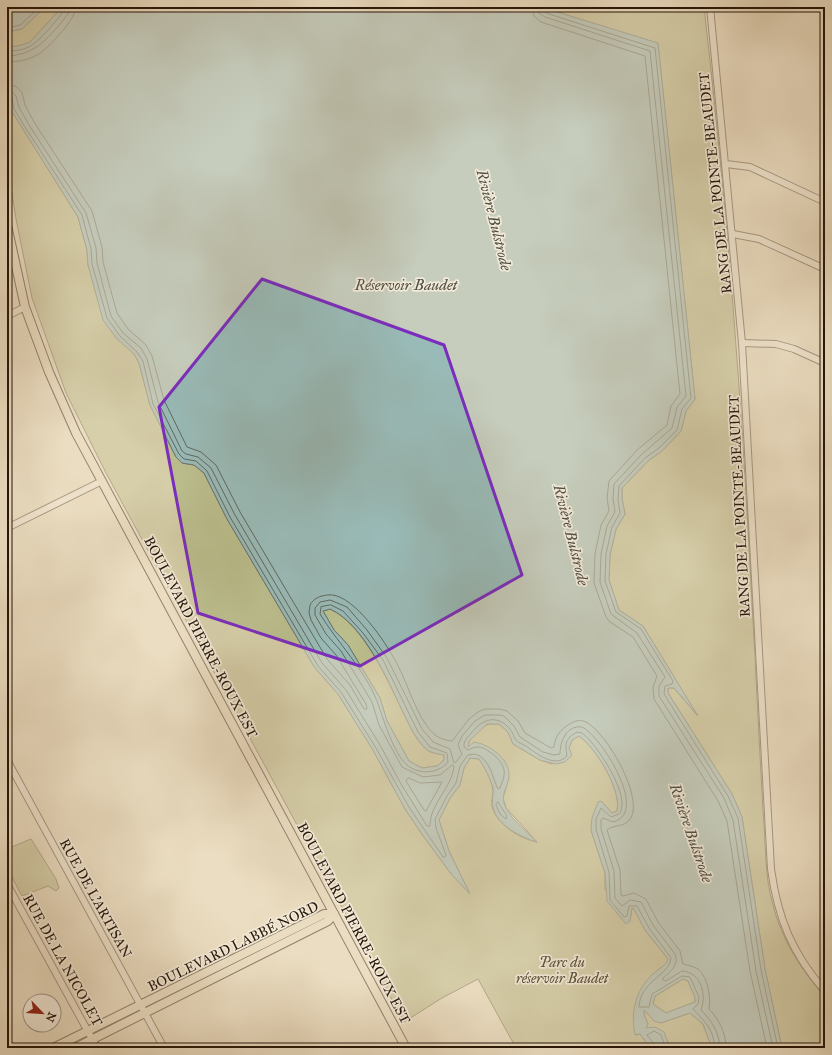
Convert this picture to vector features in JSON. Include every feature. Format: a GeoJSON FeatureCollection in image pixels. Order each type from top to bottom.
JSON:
{"type":"FeatureCollection","features":[{"type":"Feature","properties":{"kind":"main road","name":"BOULEVARD PIERRE-ROUX EST"},"geometry":{"type":"LineString","coordinates":[[7,225],[25,307],[49,372],[76,433],[406,1048]]}},
{"type":"Feature","properties":{"kind":"main road","name":"BOULEVARD LABBÉ NORD"},"geometry":{"type":"LineString","coordinates":[[53,1048],[324,914],[334,914]]}},
{"type":"Feature","properties":{"kind":"main road","name":"BOULEVARD LABBÉ NORD"},"geometry":{"type":"LineString","coordinates":[[75,1048],[328,921],[334,914]]}},
{"type":"Feature","properties":{"kind":"street","name":"RANG DE LA POINTE-BEAUDET"},"geometry":{"type":"LineString","coordinates":[[710,7],[733,234],[742,343],[772,876],[778,909],[791,940],[807,970],[825,990]]}},
{"type":"Feature","properties":{"kind":"street"},"geometry":{"type":"LineString","coordinates":[[726,164],[750,167],[825,202]]}},
{"type":"Feature","properties":{"kind":"street"},"geometry":{"type":"LineString","coordinates":[[733,234],[759,239],[825,269]]}},
{"type":"Feature","properties":{"kind":"street"},"geometry":{"type":"LineString","coordinates":[[7,316],[25,307]]}},
{"type":"Feature","properties":{"kind":"street"},"geometry":{"type":"LineString","coordinates":[[742,343],[776,344],[794,349],[825,364]]}},
{"type":"Feature","properties":{"kind":"street"},"geometry":{"type":"LineString","coordinates":[[7,528],[102,481]]}},
{"type":"Feature","properties":{"kind":"street","name":"RUE DE L'ARTISAN"},"geometry":{"type":"LineString","coordinates":[[7,760],[164,1048]]}},
{"type":"Feature","properties":{"kind":"street","name":"RUE DE LA NICOLET"},"geometry":{"type":"LineString","coordinates":[[7,884],[97,1048]]}},
{"type":"Feature","properties":{"kind":"highlighted area"},"geometry":{"type":"Polygon","coordinates":[[[262,279],[444,345],[522,575],[360,666],[198,613],[159,407],[262,279]]]}},
{"type":"Feature","properties":{"kind":"green space"},"geometry":{"type":"Polygon","coordinates":[[[45,7],[62,7],[30,42],[18,46],[7,47],[7,32],[22,29],[45,7]]]}},
{"type":"Feature","properties":{"kind":"green space"},"geometry":{"type":"Polygon","coordinates":[[[541,7],[704,7],[720,156],[733,304],[748,528],[768,882],[777,918],[787,942],[800,965],[825,997],[825,1048],[782,1048],[765,969],[742,817],[732,794],[668,693],[668,688],[674,688],[697,715],[643,626],[619,610],[609,580],[610,555],[616,529],[625,514],[622,499],[622,488],[648,461],[662,451],[681,431],[686,411],[695,399],[658,44],[541,7]]]}},
{"type":"Feature","properties":{"kind":"green space","name":"Parc du réservoir Baudet"},"geometry":{"type":"Polygon","coordinates":[[[7,84],[11,110],[78,217],[87,250],[88,265],[93,278],[139,363],[150,405],[176,457],[182,463],[194,465],[204,473],[227,519],[315,668],[338,694],[373,750],[405,809],[452,875],[469,892],[449,851],[439,820],[450,798],[460,785],[464,768],[470,758],[479,759],[488,774],[493,791],[492,806],[498,819],[516,834],[523,838],[537,842],[506,808],[503,798],[509,777],[467,747],[474,734],[480,729],[489,724],[499,724],[508,732],[513,744],[540,760],[552,764],[569,748],[572,740],[579,736],[600,759],[612,781],[618,802],[617,811],[612,813],[601,801],[591,830],[605,873],[605,889],[630,921],[632,908],[634,909],[645,930],[668,959],[667,963],[652,975],[636,1035],[640,1034],[650,1048],[516,1048],[478,979],[442,998],[404,1022],[106,473],[66,393],[32,298],[16,219],[9,174],[7,147],[7,84]]]}},
{"type":"Feature","properties":{"kind":"green space"},"geometry":{"type":"Polygon","coordinates":[[[330,609],[342,616],[363,639],[381,668],[419,742],[427,750],[444,755],[444,760],[437,766],[422,768],[409,761],[387,721],[380,698],[348,645],[334,630],[323,611],[330,609]]]}},
{"type":"Feature","properties":{"kind":"green space"},"geometry":{"type":"Polygon","coordinates":[[[31,839],[56,879],[59,888],[56,891],[48,886],[22,896],[7,868],[7,849],[31,839]]]}},
{"type":"Feature","properties":{"kind":"green space"},"geometry":{"type":"Polygon","coordinates":[[[683,979],[688,981],[695,997],[695,1002],[666,1013],[653,1004],[655,996],[683,979]]]}},
{"type":"Feature","properties":{"kind":"green space"},"geometry":{"type":"Polygon","coordinates":[[[643,1009],[661,1023],[690,1013],[703,1024],[712,1048],[670,1048],[667,1040],[645,1028],[648,1024],[643,1009]]]}},
{"type":"Feature","properties":{"kind":"water"},"geometry":{"type":"Polygon","coordinates":[[[7,7],[45,7],[22,29],[7,32],[7,7]]]}},
{"type":"Feature","properties":{"kind":"water","name":"Réservoir Baudet"},"geometry":{"type":"Polygon","coordinates":[[[62,7],[541,7],[658,43],[695,399],[686,411],[681,431],[662,451],[648,461],[622,488],[622,499],[625,514],[616,529],[610,555],[609,580],[619,610],[643,626],[698,716],[674,688],[668,688],[668,693],[732,794],[742,817],[765,969],[782,1048],[712,1048],[703,1024],[690,1013],[661,1023],[654,1021],[644,1010],[644,1015],[648,1024],[646,1028],[655,1027],[664,1032],[670,1048],[650,1048],[640,1034],[635,1035],[633,1018],[634,1010],[642,987],[655,972],[664,966],[668,959],[645,930],[634,909],[632,908],[630,921],[626,924],[607,901],[605,873],[591,830],[592,818],[598,802],[601,801],[612,813],[617,811],[618,802],[612,781],[600,759],[579,736],[572,740],[569,748],[572,755],[565,762],[556,764],[540,760],[513,744],[508,732],[499,724],[487,724],[469,741],[468,747],[474,742],[480,743],[498,753],[502,758],[506,764],[509,776],[503,799],[506,808],[520,826],[537,842],[510,830],[499,820],[493,807],[493,788],[487,773],[479,759],[470,758],[464,768],[460,785],[450,798],[439,820],[449,851],[470,894],[452,875],[405,809],[373,750],[338,694],[315,668],[227,519],[204,473],[194,465],[182,463],[176,457],[150,405],[139,363],[134,354],[117,339],[103,320],[88,265],[87,250],[78,217],[11,110],[7,84],[7,47],[18,46],[30,42],[62,7]],[[330,609],[323,611],[334,630],[348,645],[380,698],[387,721],[409,761],[422,768],[437,766],[444,760],[444,755],[427,750],[419,741],[382,669],[364,639],[342,616],[330,609]],[[683,979],[655,996],[653,1004],[666,1013],[695,1002],[695,997],[688,981],[683,979]]]}},
{"type":"Feature","properties":{"kind":"water label","name":"Rivière Bulstrode"},"geometry":{"type":"Point","coordinates":[494,220]}},
{"type":"Feature","properties":{"kind":"water label","name":"Rivière Bulstrode"},"geometry":{"type":"Point","coordinates":[571,535]}},
{"type":"Feature","properties":{"kind":"water label","name":"Rivière Bulstrode"},"geometry":{"type":"Point","coordinates":[691,833]}}]}
